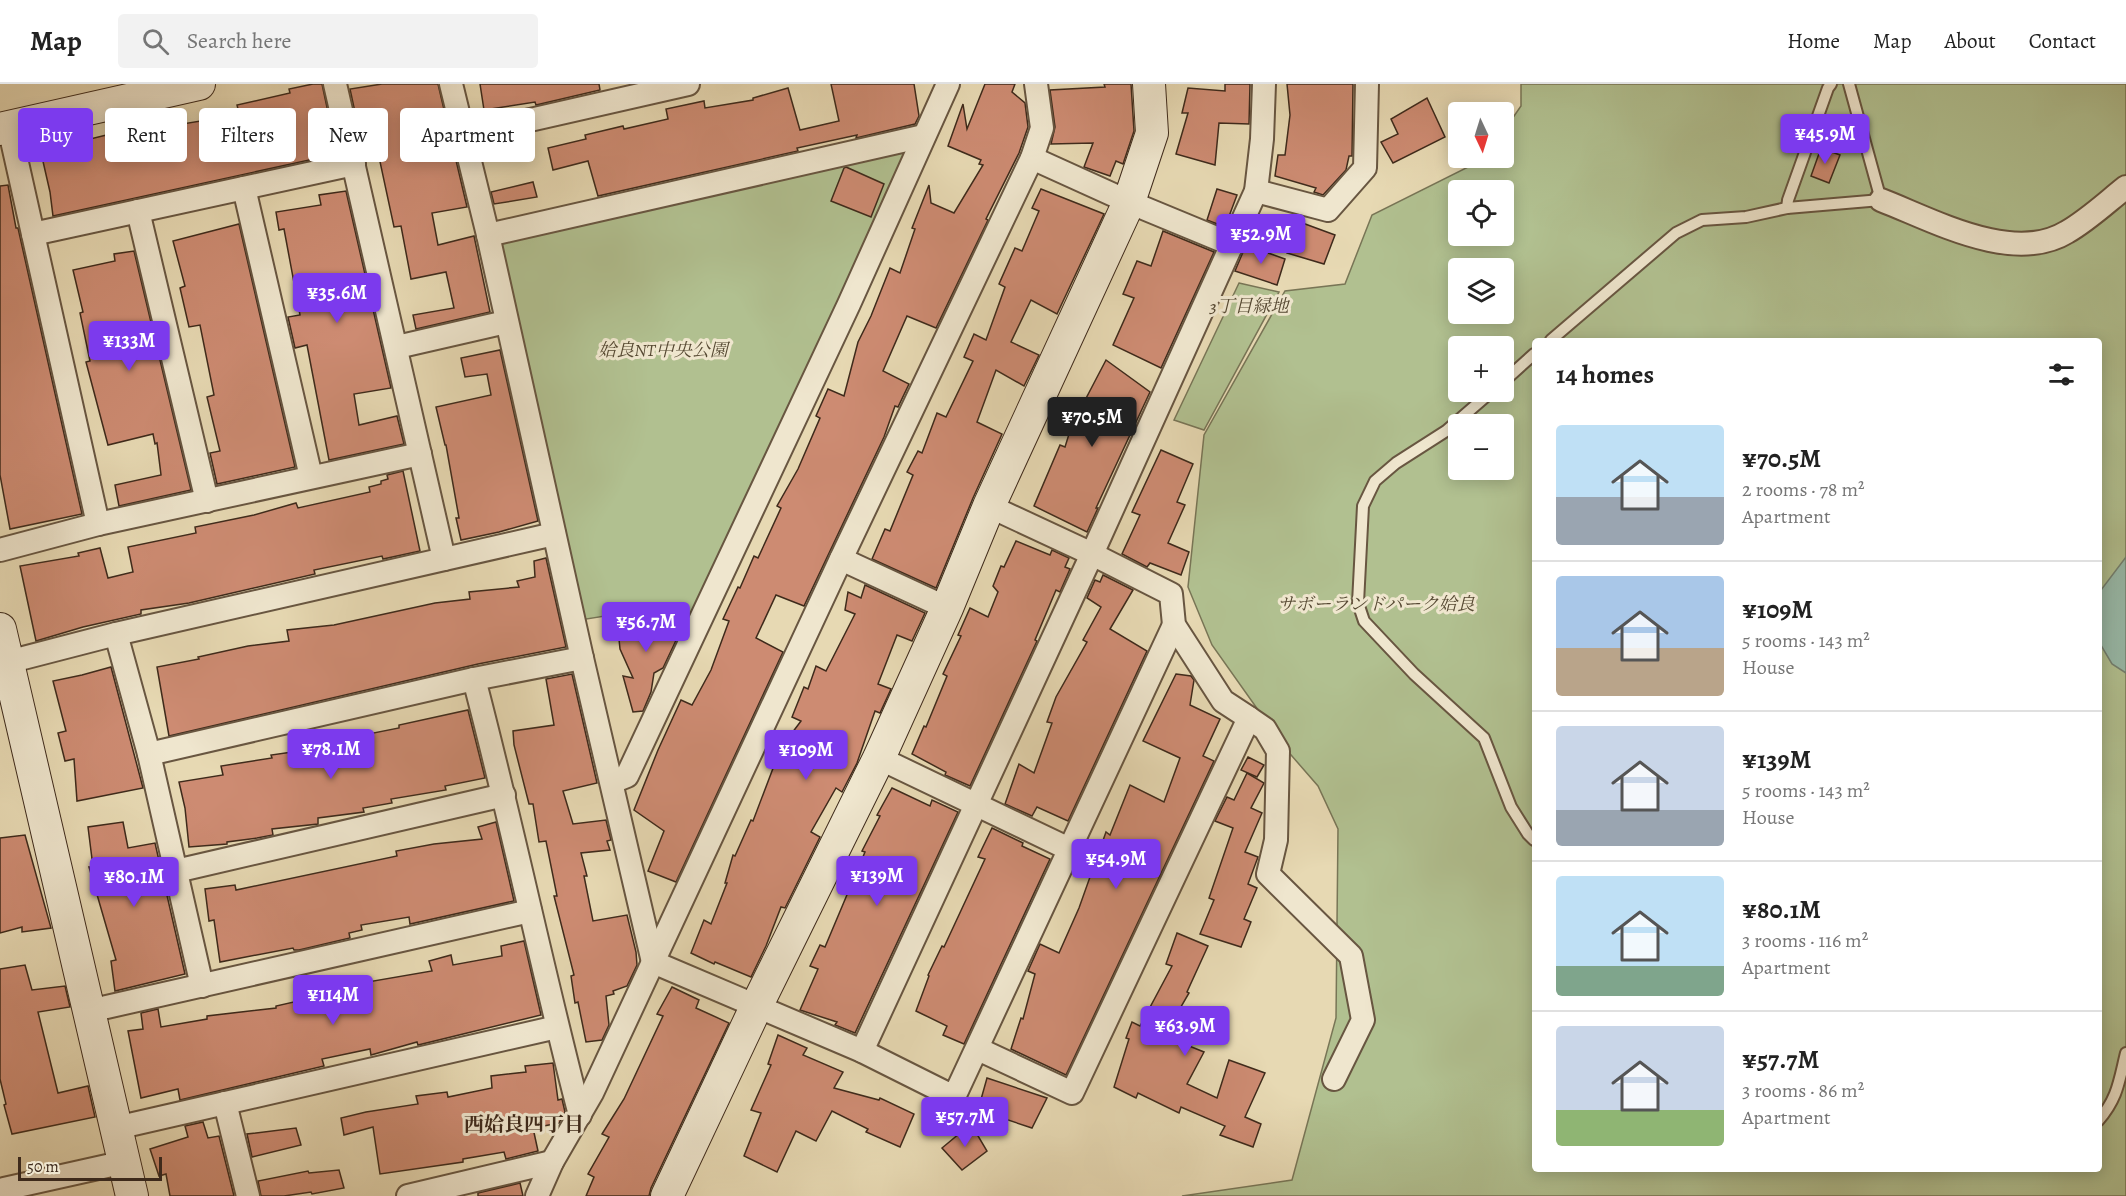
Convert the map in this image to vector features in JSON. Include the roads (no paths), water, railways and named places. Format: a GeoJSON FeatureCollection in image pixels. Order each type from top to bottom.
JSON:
{"type":"FeatureCollection","features":[{"type":"Feature","properties":{"kind":"street"},"geometry":{"type":"LineString","coordinates":[[98,525],[33,234],[5,128],[199,84]]}},
{"type":"Feature","properties":{"kind":"street"},"geometry":{"type":"LineString","coordinates":[[335,84],[444,560]]}},
{"type":"Feature","properties":{"kind":"street"},"geometry":{"type":"LineString","coordinates":[[451,84],[457,108]]}},
{"type":"Feature","properties":{"kind":"street"},"geometry":{"type":"LineString","coordinates":[[535,119],[688,84]]}},
{"type":"Feature","properties":{"kind":"street"},"geometry":{"type":"LineString","coordinates":[[612,782],[627,776],[849,304],[948,84]]}},
{"type":"Feature","properties":{"kind":"street"},"geometry":{"type":"LineString","coordinates":[[537,1196],[552,1162],[592,1094],[841,559],[1032,158],[1042,128],[1036,84]]}},
{"type":"Feature","properties":{"kind":"street"},"geometry":{"type":"LineString","coordinates":[[667,1196],[757,1005],[879,758],[947,608],[989,506],[1129,202],[1152,133],[1149,84]]}},
{"type":"Feature","properties":{"kind":"street"},"geometry":{"type":"LineString","coordinates":[[862,1052],[1257,191],[1264,84]]}},
{"type":"Feature","properties":{"kind":"street"},"geometry":{"type":"LineString","coordinates":[[1257,191],[1328,210],[1365,168],[1368,84]]}},
{"type":"Feature","properties":{"kind":"street"},"geometry":{"type":"LineString","coordinates":[[488,235],[924,136]]}},
{"type":"Feature","properties":{"kind":"street"},"geometry":{"type":"LineString","coordinates":[[1032,158],[1129,202],[1233,245]]}},
{"type":"Feature","properties":{"kind":"street"},"geometry":{"type":"LineString","coordinates":[[470,162],[653,962]]}},
{"type":"Feature","properties":{"kind":"street"},"geometry":{"type":"LineString","coordinates":[[33,234],[354,164]]}},
{"type":"Feature","properties":{"kind":"street"},"geometry":{"type":"LineString","coordinates":[[1881,200],[1988,239],[2014,244],[2034,243],[2050,240],[2067,232],[2126,187]]}},
{"type":"Feature","properties":{"kind":"street"},"geometry":{"type":"LineString","coordinates":[[244,188],[311,477]]}},
{"type":"Feature","properties":{"kind":"street"},"geometry":{"type":"LineString","coordinates":[[138,211],[207,501]]}},
{"type":"Feature","properties":{"kind":"street"},"geometry":{"type":"LineString","coordinates":[[397,347],[506,322]]}},
{"type":"Feature","properties":{"kind":"street"},"geometry":{"type":"LineString","coordinates":[[0,550],[98,525],[420,454]]}},
{"type":"Feature","properties":{"kind":"street"},"geometry":{"type":"LineString","coordinates":[[989,506],[1171,594],[1174,625],[1223,701],[1265,729],[1278,751],[1276,840],[1268,874],[1351,956],[1363,1020],[1334,1079]]}},
{"type":"Feature","properties":{"kind":"street"},"geometry":{"type":"LineString","coordinates":[[4,664],[116,634],[554,534]]}},
{"type":"Feature","properties":{"kind":"street"},"geometry":{"type":"LineString","coordinates":[[841,559],[947,608]]}},
{"type":"Feature","properties":{"kind":"street"},"geometry":{"type":"LineString","coordinates":[[653,962],[862,1052],[954,1097],[1174,625]]}},
{"type":"Feature","properties":{"kind":"street"},"geometry":{"type":"LineString","coordinates":[[0,629],[4,664],[132,1196]]}},
{"type":"Feature","properties":{"kind":"street"},"geometry":{"type":"LineString","coordinates":[[116,634],[149,754],[202,986]]}},
{"type":"Feature","properties":{"kind":"street"},"geometry":{"type":"LineString","coordinates":[[149,754],[474,679],[582,658]]}},
{"type":"Feature","properties":{"kind":"street"},"geometry":{"type":"LineString","coordinates":[[474,679],[580,1115]]}},
{"type":"Feature","properties":{"kind":"street"},"geometry":{"type":"LineString","coordinates":[[978,1049],[1072,1093],[1249,718]]}},
{"type":"Feature","properties":{"kind":"street"},"geometry":{"type":"LineString","coordinates":[[879,758],[1069,849]]}},
{"type":"Feature","properties":{"kind":"street"},"geometry":{"type":"LineString","coordinates":[[176,872],[504,795]]}},
{"type":"Feature","properties":{"kind":"street"},"geometry":{"type":"LineString","coordinates":[[89,1011],[530,911]]}},
{"type":"Feature","properties":{"kind":"street"},"geometry":{"type":"LineString","coordinates":[[116,1128],[557,1027]]}},
{"type":"Feature","properties":{"kind":"street"},"geometry":{"type":"LineString","coordinates":[[225,1103],[248,1196]]}},
{"type":"Feature","properties":{"kind":"street"},"geometry":{"type":"LineString","coordinates":[[3,1186],[125,1162]]}},
{"type":"Feature","properties":{"kind":"street"},"geometry":{"type":"LineString","coordinates":[[408,1196],[552,1162]]}},
{"type":"Feature","properties":{"kind":"lane"},"geometry":{"type":"LineString","coordinates":[[1787,208],[1792,188],[1831,84]]}},
{"type":"Feature","properties":{"kind":"lane"},"geometry":{"type":"LineString","coordinates":[[1553,338],[1676,233],[1702,220],[1746,217],[1787,208],[1881,200],[1849,84]]}},
{"type":"Feature","properties":{"kind":"lane"},"geometry":{"type":"LineString","coordinates":[[1514,372],[1532,356]]}},
{"type":"Feature","properties":{"kind":"lane"},"geometry":{"type":"LineString","coordinates":[[1479,402],[1446,431],[1396,463],[1375,481],[1364,506],[1358,603],[1364,621],[1414,674],[1484,738],[1510,807],[1532,838]]}},
{"type":"Feature","properties":{"kind":"lane"},"geometry":{"type":"LineString","coordinates":[[2102,1116],[2117,1093],[2126,1053]]}},
{"type":"Feature","properties":{"kind":"district","name":"西姶良四丁目"},"geometry":{"type":"Point","coordinates":[524,1124]}},
{"type":"Feature","properties":{"kind":"park label","name":"3丁目緑地"},"geometry":{"type":"Point","coordinates":[1249,306]}},
{"type":"Feature","properties":{"kind":"park label","name":"姶良NT中央公園"},"geometry":{"type":"Point","coordinates":[663,350]}},
{"type":"Feature","properties":{"kind":"park label","name":"サボーランドパーク姶良"},"geometry":{"type":"Point","coordinates":[1376,604]}}]}
